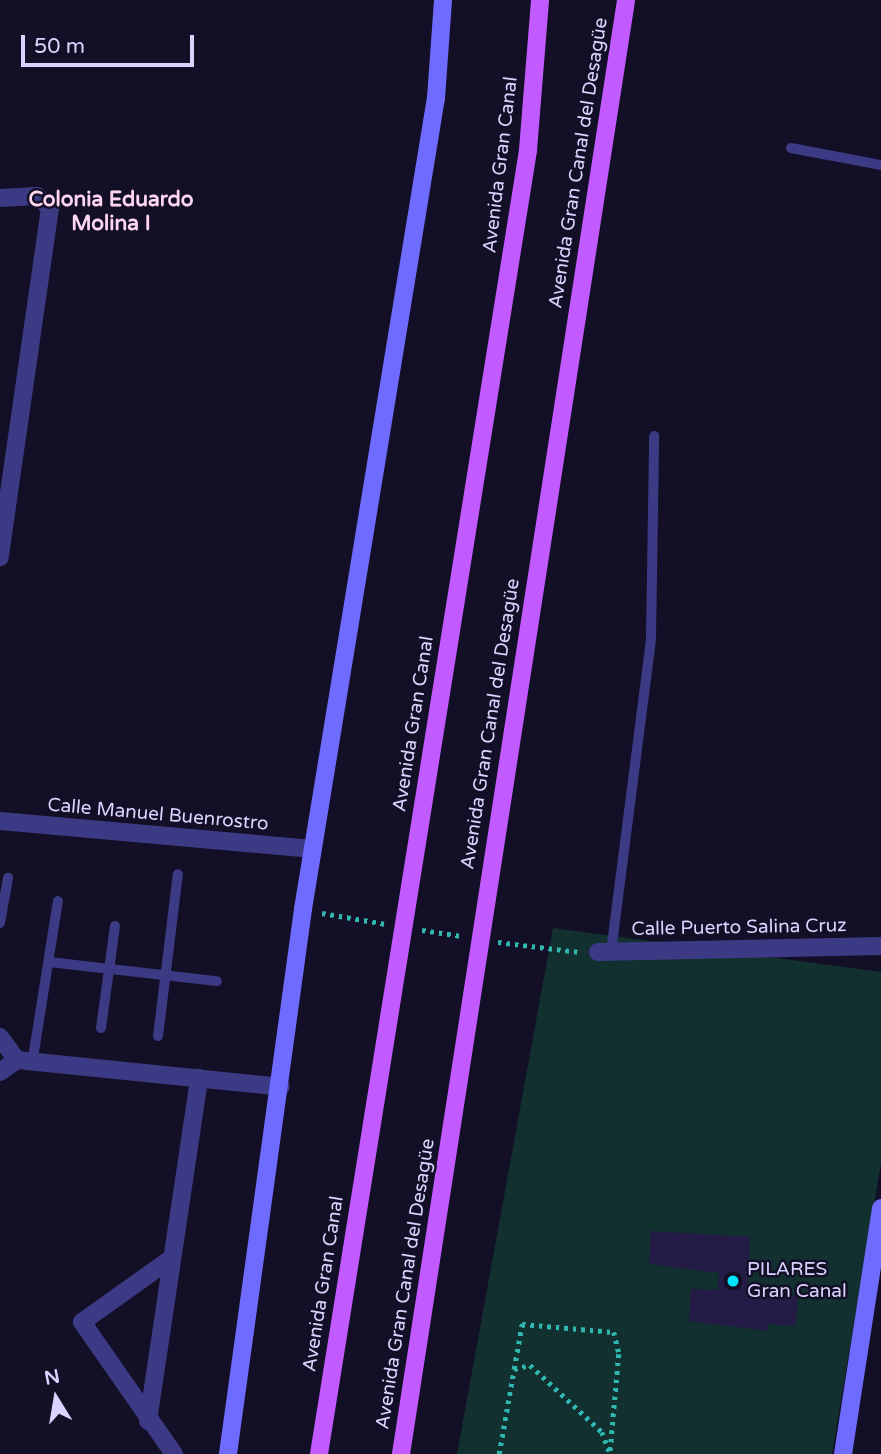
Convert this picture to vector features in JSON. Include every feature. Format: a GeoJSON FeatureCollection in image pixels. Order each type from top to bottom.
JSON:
{"type":"FeatureCollection","features":[{"type":"Feature","properties":{"kind":"main road","name":"Avenida Gran Canal"},"geometry":{"type":"LineString","coordinates":[[318,1454],[528,150],[540,0]]}},
{"type":"Feature","properties":{"kind":"main road","name":"Avenida Gran Canal del Desagüe"},"geometry":{"type":"LineString","coordinates":[[401,1454],[626,0]]}},
{"type":"Feature","properties":{"kind":"street"},"geometry":{"type":"LineString","coordinates":[[228,1454],[313,849],[436,98],[443,0]]}},
{"type":"Feature","properties":{"kind":"street"},"geometry":{"type":"LineString","coordinates":[[0,198],[37,196],[50,208],[0,557]]}},
{"type":"Feature","properties":{"kind":"street","name":"Calle Manuel Buenrostro"},"geometry":{"type":"LineString","coordinates":[[0,821],[313,849]]}},
{"type":"Feature","properties":{"kind":"street","name":"Calle Puerto Salina Cruz"},"geometry":{"type":"LineString","coordinates":[[604,952],[881,946]]}},
{"type":"Feature","properties":{"kind":"street"},"geometry":{"type":"LineString","coordinates":[[0,1038],[25,1059]]}},
{"type":"Feature","properties":{"kind":"street"},"geometry":{"type":"LineString","coordinates":[[0,1072],[25,1059],[281,1087]]}},
{"type":"Feature","properties":{"kind":"street"},"geometry":{"type":"LineString","coordinates":[[148,1421],[169,1260],[199,1078]]}},
{"type":"Feature","properties":{"kind":"street"},"geometry":{"type":"LineString","coordinates":[[843,1454],[881,1208]]}},
{"type":"Feature","properties":{"kind":"street"},"geometry":{"type":"LineString","coordinates":[[169,1260],[82,1322],[148,1421],[174,1454]]}},
{"type":"Feature","properties":{"kind":"lane"},"geometry":{"type":"LineString","coordinates":[[791,148],[881,165]]}},
{"type":"Feature","properties":{"kind":"lane"},"geometry":{"type":"LineString","coordinates":[[604,952],[651,638],[654,436]]}},
{"type":"Feature","properties":{"kind":"lane"},"geometry":{"type":"LineString","coordinates":[[158,1037],[178,874]]}},
{"type":"Feature","properties":{"kind":"lane"},"geometry":{"type":"LineString","coordinates":[[0,923],[8,877]]}},
{"type":"Feature","properties":{"kind":"lane"},"geometry":{"type":"LineString","coordinates":[[25,1059],[49,962],[58,901]]}},
{"type":"Feature","properties":{"kind":"lane"},"geometry":{"type":"LineString","coordinates":[[101,1028],[115,926]]}},
{"type":"Feature","properties":{"kind":"lane"},"geometry":{"type":"LineString","coordinates":[[49,962],[109,971],[217,981]]}},
{"type":"Feature","properties":{"kind":"path"},"geometry":{"type":"LineString","coordinates":[[332,915],[396,926]]}},
{"type":"Feature","properties":{"kind":"path"},"geometry":{"type":"LineString","coordinates":[[409,928],[474,938]]}},
{"type":"Feature","properties":{"kind":"path"},"geometry":{"type":"LineString","coordinates":[[488,940],[564,952]]}},
{"type":"Feature","properties":{"kind":"path"},"geometry":{"type":"LineString","coordinates":[[499,1454],[522,1324],[614,1332],[619,1354],[610,1454]]}},
{"type":"Feature","properties":{"kind":"path"},"geometry":{"type":"LineString","coordinates":[[514,1369],[539,1370],[603,1432],[610,1454]]}},
{"type":"Feature","properties":{"kind":"green space"},"geometry":{"type":"Polygon","coordinates":[[[553,928],[881,972],[881,1163],[832,1454],[457,1454],[553,928]]]}},
{"type":"Feature","properties":{"kind":"building","name":"PILARES Gran Canal"},"geometry":{"type":"Polygon","coordinates":[[[651,1231],[750,1237],[747,1292],[798,1295],[796,1326],[768,1324],[767,1331],[689,1321],[691,1289],[718,1290],[719,1273],[649,1264],[651,1231]]]}},
{"type":"Feature","properties":{"kind":"place","name":"PILARES Gran Canal"},"geometry":{"type":"Point","coordinates":[733,1281]}},
{"type":"Feature","properties":{"kind":"district","name":"Colonia Eduardo Molina I"},"geometry":{"type":"Point","coordinates":[111,212]}}]}
